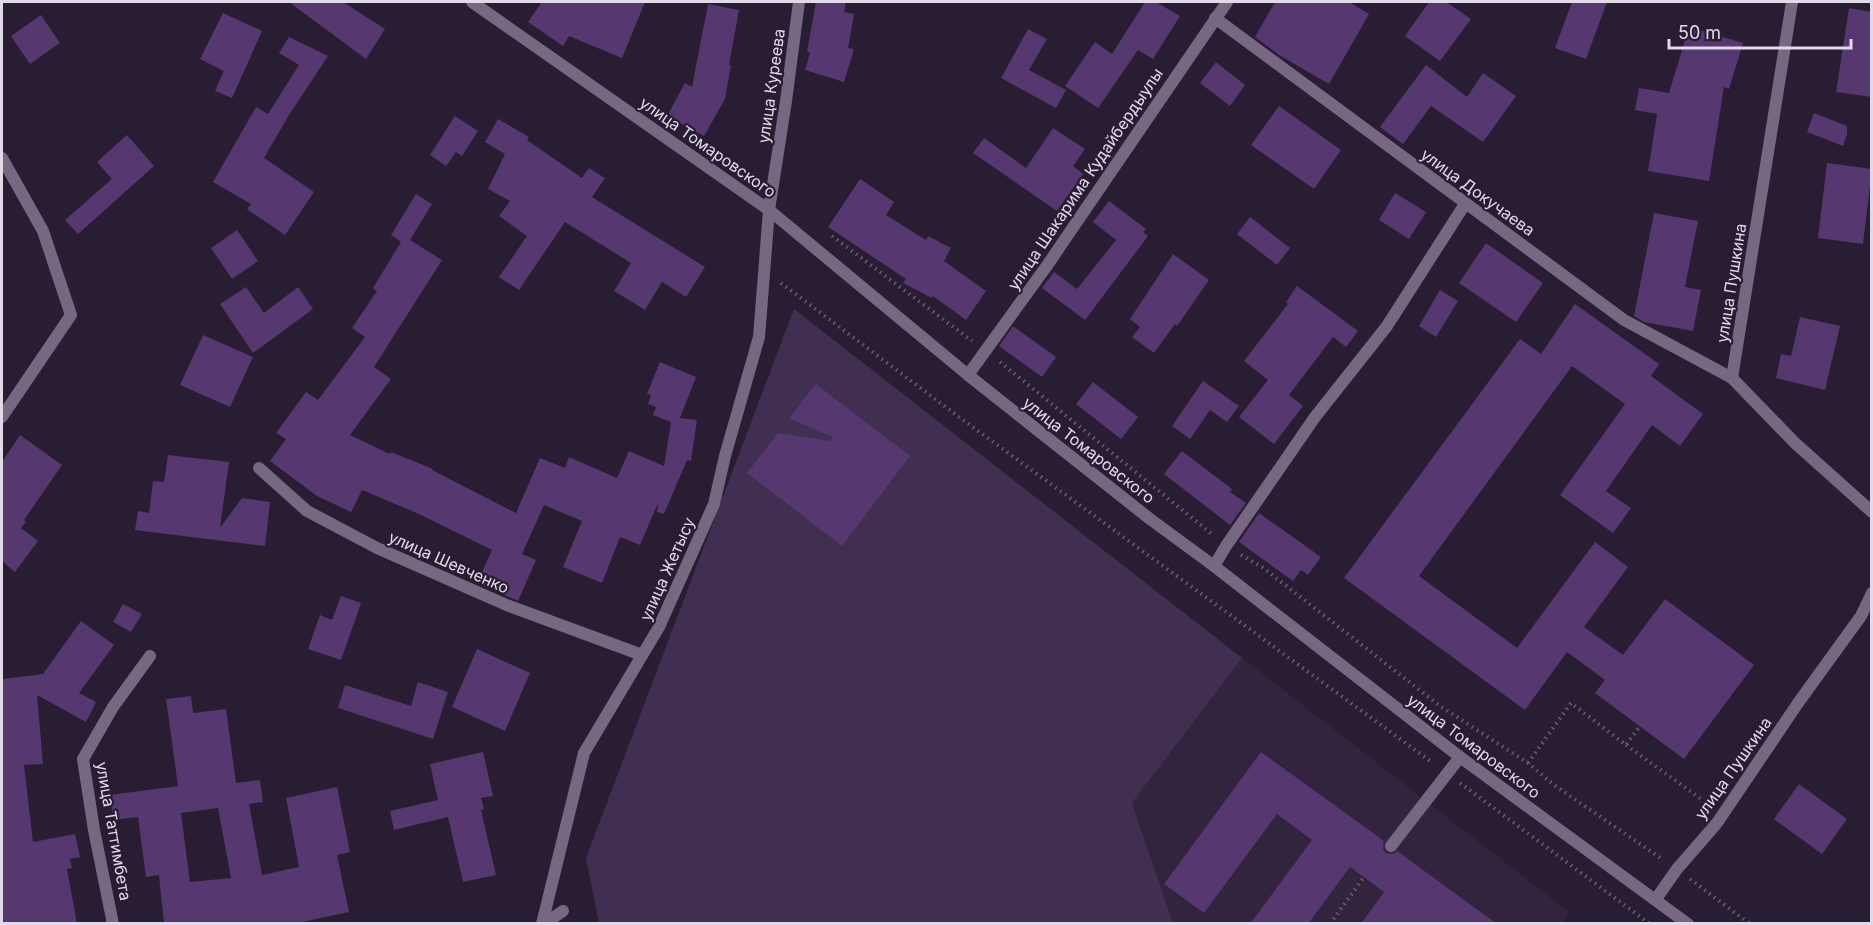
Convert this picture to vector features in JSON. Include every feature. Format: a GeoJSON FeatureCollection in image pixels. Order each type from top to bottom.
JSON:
{"type":"FeatureCollection","features":[{"type":"Feature","properties":{"kind":"street","name":"улица Томаровского"},"geometry":{"type":"LineString","coordinates":[[472,2],[769,210],[968,375],[1150,519],[1460,757],[1688,924]]}},
{"type":"Feature","properties":{"kind":"street","name":"улица Куреева"},"geometry":{"type":"LineString","coordinates":[[769,210],[799,2]]}},
{"type":"Feature","properties":{"kind":"street","name":"улица Шакарима Кудайбердыулы"},"geometry":{"type":"LineString","coordinates":[[968,375],[1046,267],[1227,2]]}},
{"type":"Feature","properties":{"kind":"street","name":"улица Пушкина"},"geometry":{"type":"LineString","coordinates":[[1732,378],[1791,2]]}},
{"type":"Feature","properties":{"kind":"street","name":"улица Докучаева"},"geometry":{"type":"LineString","coordinates":[[1215,18],[1624,320],[1732,378]]}},
{"type":"Feature","properties":{"kind":"street"},"geometry":{"type":"LineString","coordinates":[[2,158],[43,231],[71,315],[2,417]]}},
{"type":"Feature","properties":{"kind":"street"},"geometry":{"type":"LineString","coordinates":[[1214,566],[1315,417],[1387,326],[1465,204]]}},
{"type":"Feature","properties":{"kind":"street","name":"улица Жетысу"},"geometry":{"type":"LineString","coordinates":[[543,924],[584,753],[659,627],[714,504],[725,456],[759,337],[769,210]]}},
{"type":"Feature","properties":{"kind":"street"},"geometry":{"type":"LineString","coordinates":[[1732,378],[1795,443],[1872,512]]}},
{"type":"Feature","properties":{"kind":"street","name":"улица Шевченко"},"geometry":{"type":"LineString","coordinates":[[259,468],[307,511],[377,548],[509,606],[642,655]]}},
{"type":"Feature","properties":{"kind":"street","name":"улица Пушкина"},"geometry":{"type":"LineString","coordinates":[[1656,899],[1677,869],[1723,814],[1798,703],[1861,616],[1872,593]]}},
{"type":"Feature","properties":{"kind":"street","name":"улица Таттимбета"},"geometry":{"type":"LineString","coordinates":[[113,924],[94,830],[83,759],[113,707],[150,656]]}},
{"type":"Feature","properties":{"kind":"street"},"geometry":{"type":"LineString","coordinates":[[1391,846],[1460,757]]}},
{"type":"Feature","properties":{"kind":"street"},"geometry":{"type":"LineString","coordinates":[[543,924],[562,911]]}},
{"type":"Feature","properties":{"kind":"path"},"geometry":{"type":"LineString","coordinates":[[827,232],[986,351],[1226,546],[1262,567],[1440,706],[1528,763],[1554,785],[1677,869],[1750,924]]}},
{"type":"Feature","properties":{"kind":"path"},"geometry":{"type":"LineString","coordinates":[[764,271],[958,417],[1650,924]]}},
{"type":"Feature","properties":{"kind":"path"},"geometry":{"type":"LineString","coordinates":[[1528,763],[1571,703],[1723,814]]}},
{"type":"Feature","properties":{"kind":"path"},"geometry":{"type":"LineString","coordinates":[[1626,745],[1640,726]]}},
{"type":"Feature","properties":{"kind":"path"},"geometry":{"type":"LineString","coordinates":[[1330,924],[1364,877]]}},
{"type":"Feature","properties":{"kind":"shaded area"},"geometry":{"type":"Polygon","coordinates":[[[794,309],[1242,658],[1132,803],[1173,923],[599,923],[586,858],[794,309]]]}},
{"type":"Feature","properties":{"kind":"shaded area"},"geometry":{"type":"Polygon","coordinates":[[[1242,658],[1569,912],[1561,924],[1173,923],[1132,803],[1242,658]]]}},
{"type":"Feature","properties":{"kind":"building"},"geometry":{"type":"Polygon","coordinates":[[[289,2],[343,2],[385,29],[366,59],[289,2]]]}},
{"type":"Feature","properties":{"kind":"building"},"geometry":{"type":"Polygon","coordinates":[[[542,2],[645,2],[622,58],[569,36],[563,46],[528,22],[542,2]]]}},
{"type":"Feature","properties":{"kind":"building"},"geometry":{"type":"Polygon","coordinates":[[[816,2],[846,2],[844,12],[854,14],[848,48],[854,49],[844,82],[805,70],[810,53],[807,51],[816,2]]]}},
{"type":"Feature","properties":{"kind":"building"},"geometry":{"type":"Polygon","coordinates":[[[1145,2],[1156,2],[1180,16],[1153,59],[1138,50],[1098,108],[1065,86],[1095,42],[1112,54],[1145,2]]]}},
{"type":"Feature","properties":{"kind":"building"},"geometry":{"type":"Polygon","coordinates":[[[1275,2],[1349,2],[1369,14],[1329,84],[1279,55],[1255,37],[1275,2]]]}},
{"type":"Feature","properties":{"kind":"building"},"geometry":{"type":"Polygon","coordinates":[[[1429,2],[1446,2],[1471,19],[1440,61],[1405,36],[1429,2]]]}},
{"type":"Feature","properties":{"kind":"building"},"geometry":{"type":"Polygon","coordinates":[[[1572,2],[1607,2],[1586,59],[1555,48],[1572,2]]]}},
{"type":"Feature","properties":{"kind":"building"},"geometry":{"type":"Polygon","coordinates":[[[708,4],[739,10],[725,99],[704,136],[667,116],[685,83],[692,87],[708,4]]]}},
{"type":"Feature","properties":{"kind":"building"},"geometry":{"type":"Polygon","coordinates":[[[1849,8],[1872,12],[1872,97],[1836,92],[1849,8]]]}},
{"type":"Feature","properties":{"kind":"building"},"geometry":{"type":"Polygon","coordinates":[[[223,13],[262,31],[232,98],[215,91],[224,71],[200,59],[223,13]]]}},
{"type":"Feature","properties":{"kind":"building"},"geometry":{"type":"Polygon","coordinates":[[[41,15],[60,43],[30,64],[11,36],[41,15]]]}},
{"type":"Feature","properties":{"kind":"building"},"geometry":{"type":"Polygon","coordinates":[[[1689,27],[1743,43],[1729,89],[1724,87],[1709,181],[1648,171],[1657,114],[1635,110],[1639,88],[1669,93],[1689,27]]]}},
{"type":"Feature","properties":{"kind":"building"},"geometry":{"type":"Polygon","coordinates":[[[1028,29],[1047,39],[1029,70],[1066,90],[1056,108],[1001,78],[1028,29]]]}},
{"type":"Feature","properties":{"kind":"building"},"geometry":{"type":"Polygon","coordinates":[[[289,37],[328,56],[264,158],[314,192],[285,235],[247,209],[251,204],[213,182],[256,107],[268,114],[299,65],[279,53],[289,37]]]}},
{"type":"Feature","properties":{"kind":"building"},"geometry":{"type":"Polygon","coordinates":[[[1216,62],[1245,85],[1230,106],[1200,83],[1216,62]]]}},
{"type":"Feature","properties":{"kind":"building"},"geometry":{"type":"Polygon","coordinates":[[[1426,65],[1467,97],[1483,73],[1516,96],[1483,142],[1431,106],[1403,144],[1380,127],[1426,65]]]}},
{"type":"Feature","properties":{"kind":"building"},"geometry":{"type":"Polygon","coordinates":[[[1279,106],[1341,150],[1314,189],[1251,145],[1279,106]]]}},
{"type":"Feature","properties":{"kind":"building"},"geometry":{"type":"Polygon","coordinates":[[[1814,113],[1847,126],[1843,146],[1807,132],[1814,113]]]}},
{"type":"Feature","properties":{"kind":"building"},"geometry":{"type":"Polygon","coordinates":[[[455,116],[478,131],[462,156],[456,152],[446,166],[430,155],[455,116]]]}},
{"type":"Feature","properties":{"kind":"building"},"geometry":{"type":"Polygon","coordinates":[[[498,119],[529,137],[527,140],[582,178],[589,168],[605,178],[592,197],[705,267],[686,297],[662,282],[645,310],[614,291],[631,263],[565,222],[519,290],[499,277],[527,236],[499,216],[510,201],[488,189],[505,154],[485,142],[498,119]]]}},
{"type":"Feature","properties":{"kind":"building"},"geometry":{"type":"Polygon","coordinates":[[[1053,128],[1085,149],[1073,166],[1083,174],[1057,211],[973,153],[984,138],[1026,168],[1053,128]]]}},
{"type":"Feature","properties":{"kind":"building"},"geometry":{"type":"Polygon","coordinates":[[[127,135],[154,166],[78,234],[65,220],[112,179],[97,162],[127,135]]]}},
{"type":"Feature","properties":{"kind":"building"},"geometry":{"type":"Polygon","coordinates":[[[1827,163],[1872,169],[1863,244],[1818,238],[1827,163]]]}},
{"type":"Feature","properties":{"kind":"building"},"geometry":{"type":"Polygon","coordinates":[[[860,179],[894,202],[886,215],[926,240],[928,236],[951,248],[944,261],[986,291],[966,320],[933,296],[932,298],[903,283],[906,279],[828,227],[860,179]]]}},
{"type":"Feature","properties":{"kind":"building"},"geometry":{"type":"Polygon","coordinates":[[[1395,193],[1426,212],[1409,239],[1379,220],[1395,193]]]}},
{"type":"Feature","properties":{"kind":"building"},"geometry":{"type":"Polygon","coordinates":[[[416,194],[432,204],[410,240],[442,260],[374,367],[391,379],[350,435],[390,454],[391,452],[433,469],[516,513],[540,458],[565,468],[569,457],[617,478],[629,451],[664,466],[671,422],[653,415],[656,407],[648,404],[651,395],[647,394],[660,362],[696,377],[680,418],[697,420],[691,461],[687,460],[664,514],[657,512],[658,503],[640,545],[620,537],[602,583],[563,567],[582,521],[544,505],[522,554],[536,560],[518,601],[477,583],[492,550],[419,514],[362,490],[351,512],[317,496],[270,461],[286,439],[276,433],[306,392],[318,400],[365,337],[352,328],[377,291],[373,288],[401,242],[391,235],[416,194]]]}},
{"type":"Feature","properties":{"kind":"building"},"geometry":{"type":"Polygon","coordinates":[[[1109,201],[1146,229],[1143,232],[1148,236],[1085,320],[1042,288],[1054,272],[1077,289],[1116,240],[1093,222],[1109,201]]]}},
{"type":"Feature","properties":{"kind":"building"},"geometry":{"type":"Polygon","coordinates":[[[1654,213],[1698,221],[1685,287],[1701,290],[1693,331],[1644,322],[1634,316],[1654,213]]]}},
{"type":"Feature","properties":{"kind":"building"},"geometry":{"type":"Polygon","coordinates":[[[1250,217],[1290,248],[1277,265],[1237,234],[1250,217]]]}},
{"type":"Feature","properties":{"kind":"building"},"geometry":{"type":"Polygon","coordinates":[[[237,230],[258,261],[232,279],[211,248],[237,230]]]}},
{"type":"Feature","properties":{"kind":"building"},"geometry":{"type":"Polygon","coordinates":[[[1486,243],[1543,283],[1516,322],[1459,283],[1486,243]]]}},
{"type":"Feature","properties":{"kind":"building"},"geometry":{"type":"Polygon","coordinates":[[[1173,254],[1209,280],[1177,326],[1175,324],[1154,353],[1132,337],[1140,327],[1130,319],[1173,254]]]}},
{"type":"Feature","properties":{"kind":"building"},"geometry":{"type":"Polygon","coordinates":[[[1297,286],[1358,331],[1346,347],[1333,337],[1289,395],[1303,406],[1274,444],[1239,417],[1268,380],[1244,361],[1288,304],[1286,302],[1297,286]]]}},
{"type":"Feature","properties":{"kind":"building"},"geometry":{"type":"Polygon","coordinates":[[[246,287],[264,313],[298,287],[313,309],[253,353],[220,304],[246,287]]]}},
{"type":"Feature","properties":{"kind":"building"},"geometry":{"type":"Polygon","coordinates":[[[1440,290],[1458,301],[1436,337],[1419,326],[1440,290]]]}},
{"type":"Feature","properties":{"kind":"building"},"geometry":{"type":"Polygon","coordinates":[[[1575,304],[1659,364],[1651,376],[1703,414],[1680,446],[1652,425],[1606,491],[1631,508],[1613,533],[1560,495],[1625,404],[1572,366],[1419,576],[1517,648],[1595,542],[1628,567],[1584,627],[1623,655],[1665,599],[1754,665],[1684,759],[1595,693],[1605,680],[1567,652],[1525,710],[1344,578],[1520,339],[1541,354],[1575,304]]]}},
{"type":"Feature","properties":{"kind":"building"},"geometry":{"type":"Polygon","coordinates":[[[1800,317],[1840,326],[1825,390],[1776,378],[1781,354],[1791,356],[1800,317]]]}},
{"type":"Feature","properties":{"kind":"building"},"geometry":{"type":"Polygon","coordinates":[[[1013,326],[1056,357],[1042,377],[999,346],[1013,326]]]}},
{"type":"Feature","properties":{"kind":"building"},"geometry":{"type":"Polygon","coordinates":[[[203,335],[253,357],[230,407],[180,385],[203,335]]]}},
{"type":"Feature","properties":{"kind":"building"},"geometry":{"type":"Polygon","coordinates":[[[1203,381],[1239,406],[1227,422],[1210,410],[1190,439],[1172,426],[1203,381]]]}},
{"type":"Feature","properties":{"kind":"building"},"geometry":{"type":"Polygon","coordinates":[[[1093,382],[1138,417],[1121,439],[1076,404],[1093,382]]]}},
{"type":"Feature","properties":{"kind":"building"},"geometry":{"type":"Polygon","coordinates":[[[816,384],[910,456],[842,546],[747,473],[778,433],[831,441],[832,437],[789,418],[816,384]]]}},
{"type":"Feature","properties":{"kind":"building"},"geometry":{"type":"Polygon","coordinates":[[[20,435],[62,465],[24,520],[26,522],[21,528],[38,541],[15,572],[2,561],[2,462],[20,435]]]}},
{"type":"Feature","properties":{"kind":"building"},"geometry":{"type":"Polygon","coordinates":[[[1182,451],[1232,489],[1230,492],[1246,503],[1230,525],[1164,474],[1182,451]]]}},
{"type":"Feature","properties":{"kind":"building"},"geometry":{"type":"Polygon","coordinates":[[[168,455],[229,462],[220,528],[242,498],[270,502],[265,546],[135,530],[138,511],[149,513],[153,481],[164,482],[168,455]]]}},
{"type":"Feature","properties":{"kind":"building"},"geometry":{"type":"Polygon","coordinates":[[[1259,513],[1321,557],[1308,575],[1301,570],[1293,581],[1239,542],[1259,513]]]}},
{"type":"Feature","properties":{"kind":"building"},"geometry":{"type":"Polygon","coordinates":[[[341,596],[361,603],[341,660],[308,649],[320,615],[332,620],[341,596]]]}},
{"type":"Feature","properties":{"kind":"building"},"geometry":{"type":"Polygon","coordinates":[[[123,604],[142,614],[131,632],[113,622],[123,604]]]}},
{"type":"Feature","properties":{"kind":"building"},"geometry":{"type":"Polygon","coordinates":[[[81,621],[114,645],[79,693],[96,702],[86,722],[37,695],[43,764],[24,765],[33,842],[75,834],[80,857],[70,859],[72,868],[67,869],[77,924],[4,924],[2,910],[2,679],[43,674],[81,621]]]}},
{"type":"Feature","properties":{"kind":"building"},"geometry":{"type":"Polygon","coordinates":[[[477,649],[530,673],[505,731],[452,707],[477,649]]]}},
{"type":"Feature","properties":{"kind":"building"},"geometry":{"type":"Polygon","coordinates":[[[418,682],[448,692],[433,739],[338,708],[345,685],[411,706],[418,682]]]}},
{"type":"Feature","properties":{"kind":"building"},"geometry":{"type":"Polygon","coordinates":[[[191,696],[193,713],[226,709],[236,783],[260,780],[263,802],[249,804],[262,875],[299,867],[286,798],[337,787],[350,852],[337,855],[349,912],[293,924],[164,924],[159,875],[146,877],[138,817],[113,820],[110,795],[178,786],[166,699],[191,696]],[[218,808],[181,813],[190,882],[231,878],[218,808]]]}},
{"type":"Feature","properties":{"kind":"building"},"geometry":{"type":"Polygon","coordinates":[[[483,752],[493,796],[481,798],[484,809],[481,810],[496,875],[463,882],[448,817],[394,830],[390,811],[438,800],[430,764],[483,752]]]}},
{"type":"Feature","properties":{"kind":"building"},"geometry":{"type":"Polygon","coordinates":[[[1261,752],[1384,841],[1383,849],[1386,853],[1394,854],[1397,851],[1497,924],[1361,924],[1384,892],[1350,867],[1308,924],[1250,924],[1312,840],[1277,814],[1204,913],[1164,884],[1261,752]]]}},
{"type":"Feature","properties":{"kind":"building"},"geometry":{"type":"Polygon","coordinates":[[[1799,784],[1847,819],[1822,854],[1774,819],[1799,784]]]}}]}
